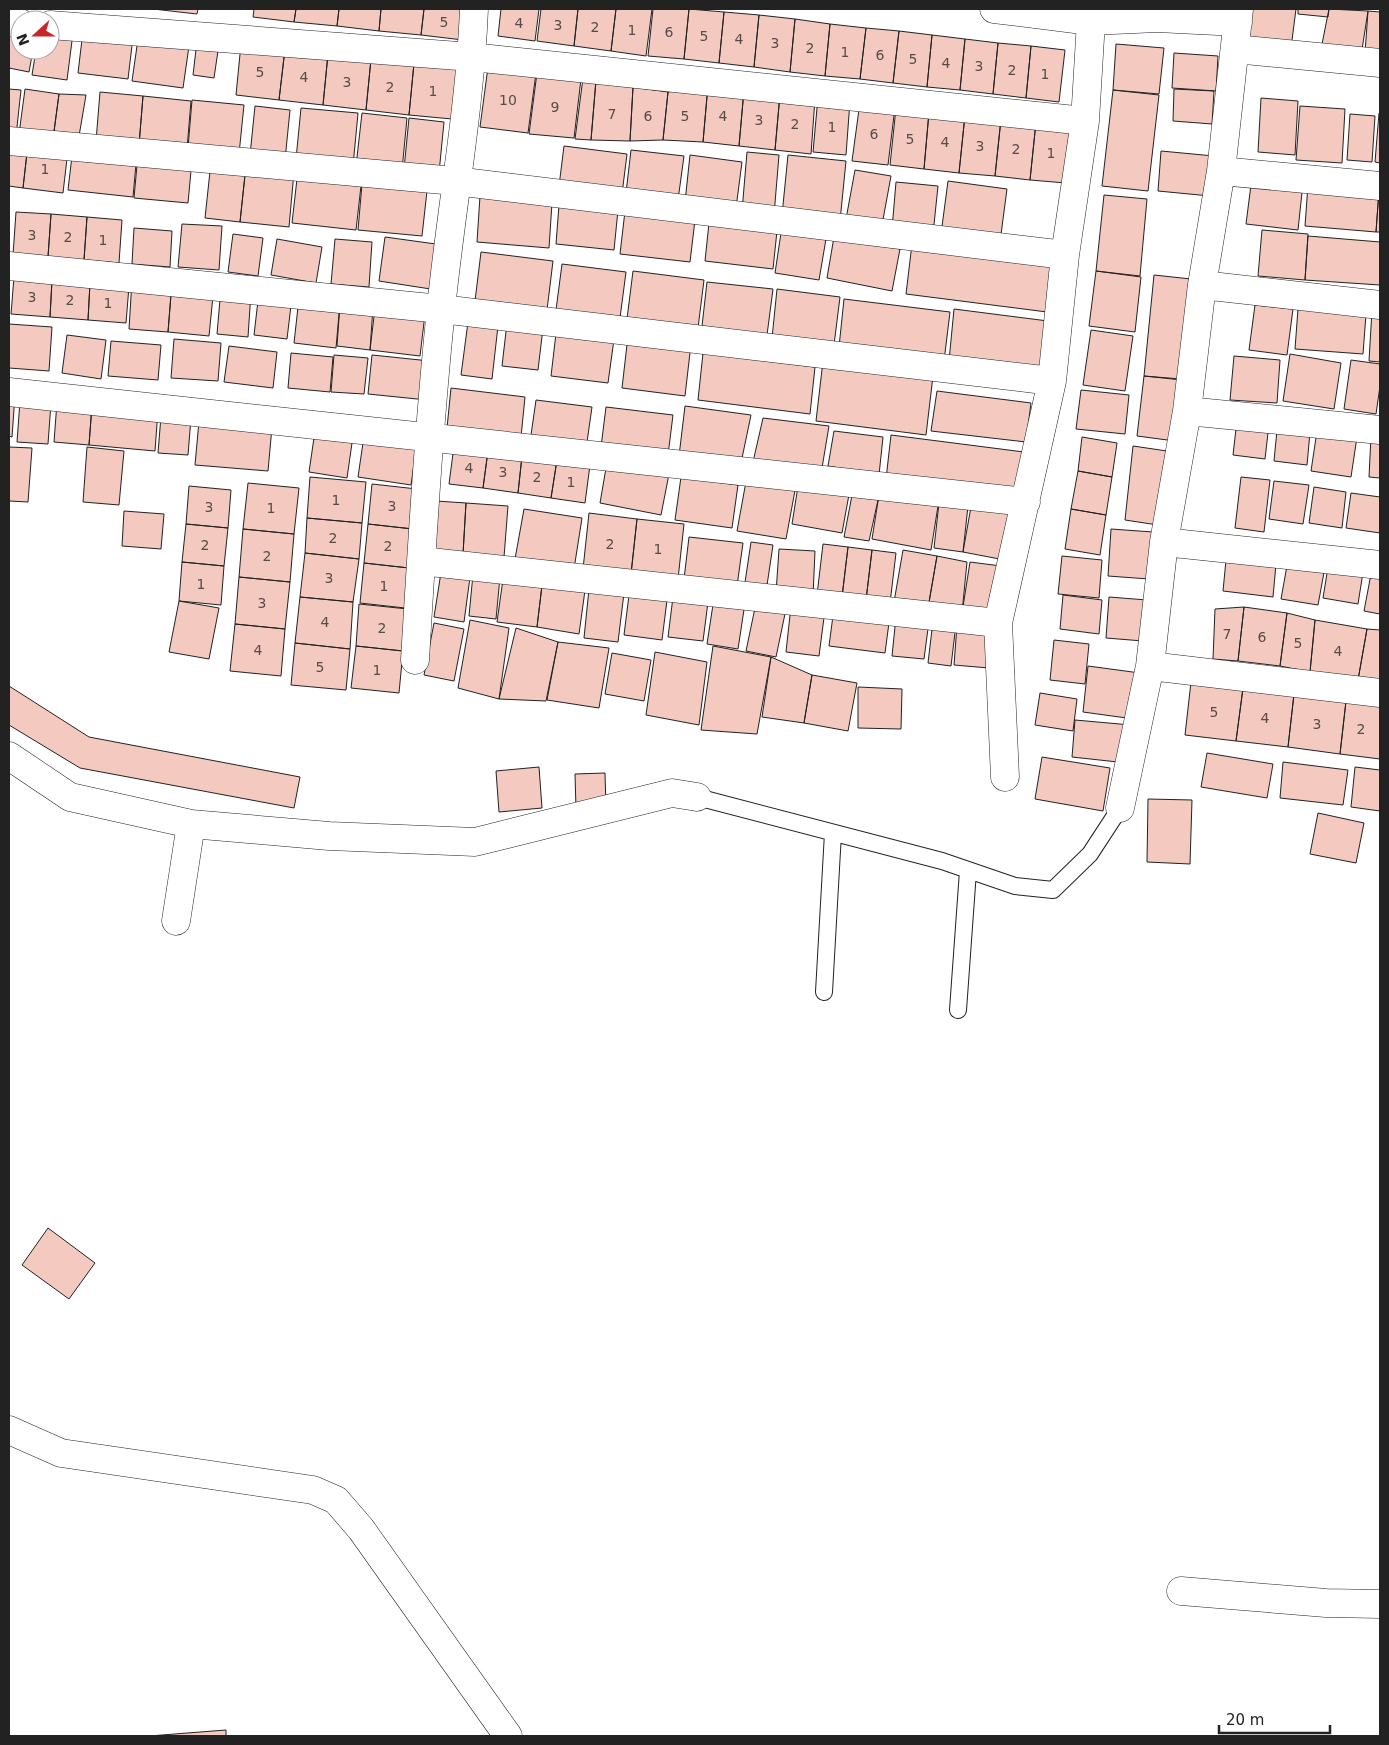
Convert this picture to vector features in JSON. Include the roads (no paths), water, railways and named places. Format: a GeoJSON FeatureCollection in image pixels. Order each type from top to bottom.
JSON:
{"type":"FeatureCollection","features":[{"type":"Feature","properties":{"kind":"street"},"geometry":{"type":"LineString","coordinates":[[415,660],[428,438],[455,181],[472,57],[474,9]]}},
{"type":"Feature","properties":{"kind":"street"},"geometry":{"type":"LineString","coordinates":[[994,9],[1091,21],[1239,16],[1221,171],[1202,285],[1187,411],[1164,542],[1150,666],[1120,808]]}},
{"type":"Feature","properties":{"kind":"street"},"geometry":{"type":"LineString","coordinates":[[1005,777],[998,623],[1052,381],[1065,256],[1085,121],[1091,21]]}},
{"type":"Feature","properties":{"kind":"street"},"geometry":{"type":"LineString","coordinates":[[60,26],[472,57],[1085,121]]}},
{"type":"Feature","properties":{"kind":"street"},"geometry":{"type":"LineString","coordinates":[[1235,49],[1380,63]]}},
{"type":"Feature","properties":{"kind":"street"},"geometry":{"type":"LineString","coordinates":[[9,141],[455,181],[1065,256]]}},
{"type":"Feature","properties":{"kind":"street"},"geometry":{"type":"LineString","coordinates":[[1221,171],[1380,186]]}},
{"type":"Feature","properties":{"kind":"street"},"geometry":{"type":"LineString","coordinates":[[9,266],[441,309],[1052,381]]}},
{"type":"Feature","properties":{"kind":"street"},"geometry":{"type":"LineString","coordinates":[[1202,285],[1380,305]]}},
{"type":"Feature","properties":{"kind":"street"},"geometry":{"type":"LineString","coordinates":[[9,392],[1026,502]]}},
{"type":"Feature","properties":{"kind":"street"},"geometry":{"type":"LineString","coordinates":[[1187,411],[1380,430]]}},
{"type":"Feature","properties":{"kind":"street"},"geometry":{"type":"LineString","coordinates":[[1164,542],[1380,565]]}},
{"type":"Feature","properties":{"kind":"street"},"geometry":{"type":"LineString","coordinates":[[421,561],[998,623]]}},
{"type":"Feature","properties":{"kind":"street"},"geometry":{"type":"LineString","coordinates":[[1150,666],[1380,693]]}},
{"type":"Feature","properties":{"kind":"street"},"geometry":{"type":"LineString","coordinates":[[9,756],[70,797],[191,824],[329,836],[475,842],[672,793],[697,797]]}},
{"type":"Feature","properties":{"kind":"street"},"geometry":{"type":"LineString","coordinates":[[176,921],[191,824]]}},
{"type":"Feature","properties":{"kind":"street"},"geometry":{"type":"LineString","coordinates":[[9,1430],[61,1453],[313,1490],[336,1500],[361,1529],[508,1736]]}},
{"type":"Feature","properties":{"kind":"street"},"geometry":{"type":"LineString","coordinates":[[1181,1591],[1326,1603],[1380,1604]]}},
{"type":"Feature","properties":{"kind":"lane"},"geometry":{"type":"LineString","coordinates":[[697,797],[942,861],[1015,886],[1054,890],[1090,854],[1120,808]]}},
{"type":"Feature","properties":{"kind":"lane"},"geometry":{"type":"LineString","coordinates":[[824,992],[833,833]]}},
{"type":"Feature","properties":{"kind":"lane"},"geometry":{"type":"LineString","coordinates":[[958,1010],[968,870]]}}]}
